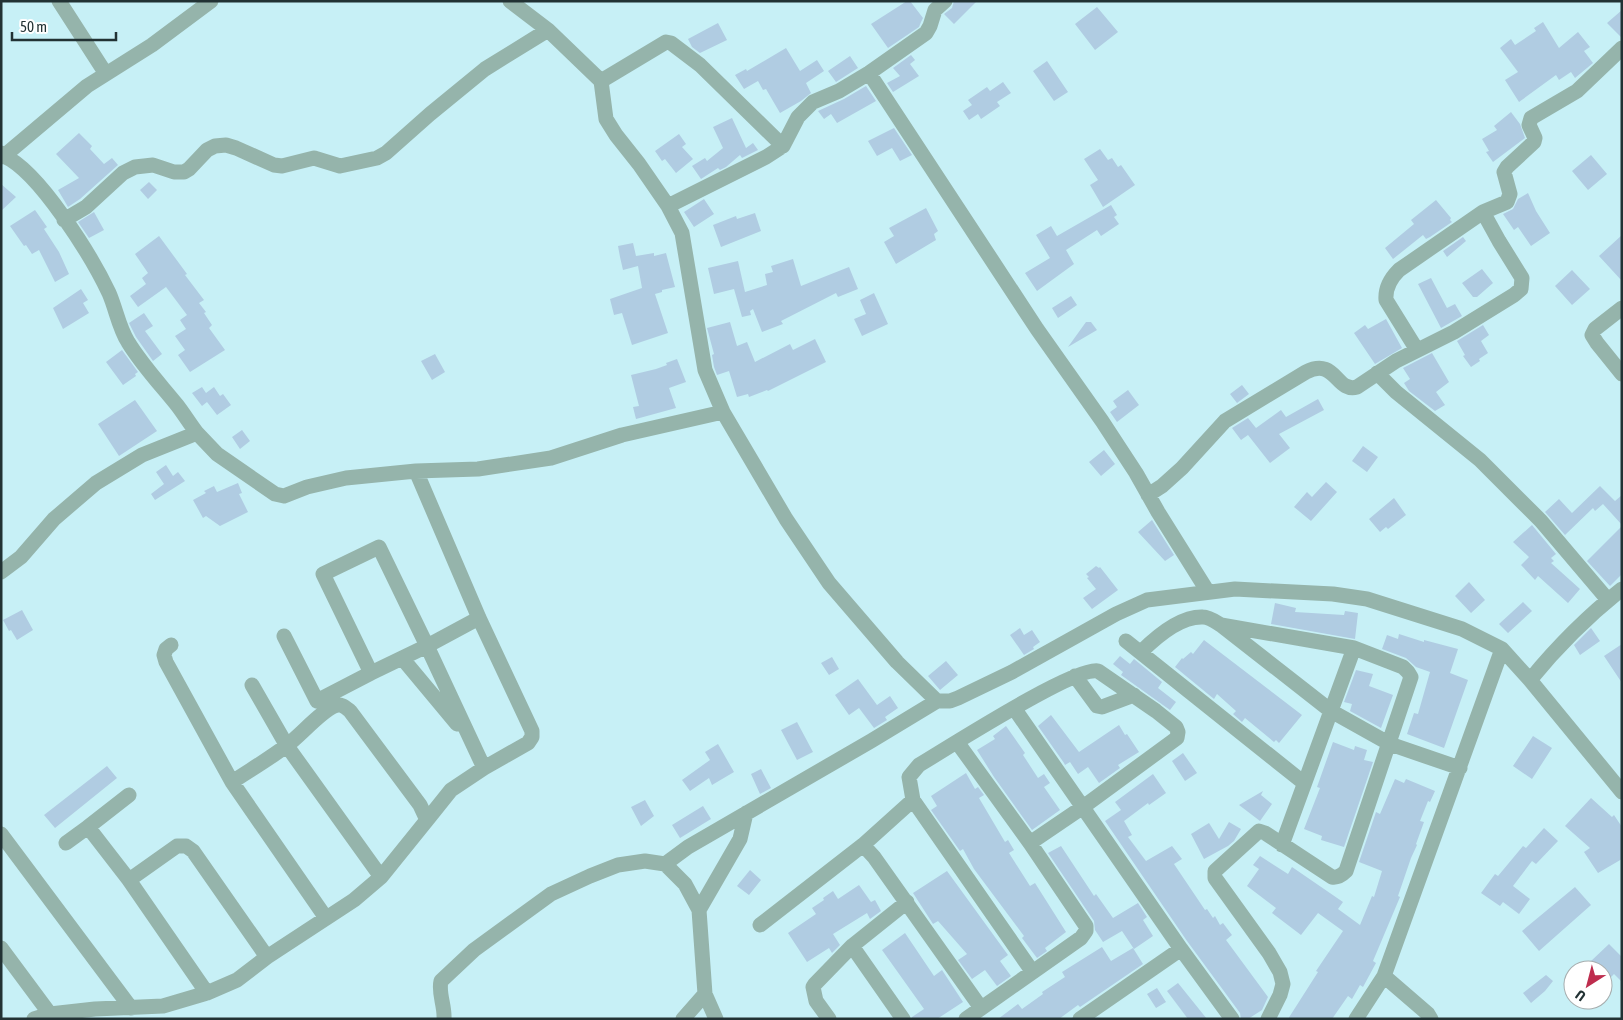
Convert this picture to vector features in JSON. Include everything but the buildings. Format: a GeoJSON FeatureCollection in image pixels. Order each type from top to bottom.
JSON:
{"type":"FeatureCollection","features":[{"type":"Feature","properties":{"kind":"street"},"geometry":{"type":"LineString","coordinates":[[59,1],[106,74]]}},
{"type":"Feature","properties":{"kind":"street"},"geometry":{"type":"LineString","coordinates":[[211,1],[159,41],[87,86],[2,155],[16,163],[45,192],[93,261],[109,294],[126,341],[197,433],[217,454],[275,494],[284,496],[307,487],[346,478],[416,471],[478,469],[551,458],[622,435],[723,412]]}},
{"type":"Feature","properties":{"kind":"street"},"geometry":{"type":"LineString","coordinates":[[510,1],[548,30],[601,82],[606,119],[668,206],[682,233],[705,370],[723,412],[786,519],[829,583],[897,662],[937,701]]}},
{"type":"Feature","properties":{"kind":"street"},"geometry":{"type":"LineString","coordinates":[[668,206],[766,157],[783,146],[798,117],[813,102],[839,91],[869,73],[926,33],[934,10],[945,1]]}},
{"type":"Feature","properties":{"kind":"street"},"geometry":{"type":"LineString","coordinates":[[64,220],[86,207],[122,173],[135,167],[153,165],[174,172],[184,172],[207,150],[215,146],[226,145],[274,165],[282,166],[314,158],[340,166],[377,158],[386,153],[485,69],[548,30]]}},
{"type":"Feature","properties":{"kind":"street"},"geometry":{"type":"LineString","coordinates":[[601,82],[666,42],[671,43],[700,65],[783,146]]}},
{"type":"Feature","properties":{"kind":"street"},"geometry":{"type":"LineString","coordinates":[[1417,350],[1386,300],[1386,291],[1389,283],[1399,270],[1483,212],[1507,202],[1510,194],[1504,172],[1534,142],[1535,138],[1529,125],[1531,118],[1577,91],[1622,48]]}},
{"type":"Feature","properties":{"kind":"street"},"geometry":{"type":"LineString","coordinates":[[869,73],[1038,329],[1136,473],[1208,592]]}},
{"type":"Feature","properties":{"kind":"street"},"geometry":{"type":"LineString","coordinates":[[1148,495],[1162,486],[1182,468],[1225,421],[1306,372],[1319,367],[1328,370],[1346,386],[1352,388],[1417,350],[1454,332],[1521,289],[1522,278],[1483,212]]}},
{"type":"Feature","properties":{"kind":"street"},"geometry":{"type":"LineString","coordinates":[[1622,308],[1595,329],[1592,335],[1622,374]]}},
{"type":"Feature","properties":{"kind":"street"},"geometry":{"type":"LineString","coordinates":[[1377,373],[1396,392],[1480,460],[1541,521],[1608,600]]}},
{"type":"Feature","properties":{"kind":"street"},"geometry":{"type":"LineString","coordinates":[[1,572],[21,557],[54,519],[96,483],[142,455],[197,433]]}},
{"type":"Feature","properties":{"kind":"street"},"geometry":{"type":"LineString","coordinates":[[34,1019],[50,1014],[95,1009],[163,1006],[237,980],[267,957],[354,900],[381,877],[451,790],[484,768],[528,743],[532,738],[532,730],[480,618],[416,471]]}},
{"type":"Feature","properties":{"kind":"street"},"geometry":{"type":"LineString","coordinates":[[371,673],[323,574],[379,548],[484,768]]}},
{"type":"Feature","properties":{"kind":"street"},"geometry":{"type":"LineString","coordinates":[[665,864],[688,847],[746,812],[937,701],[950,701],[958,698],[1012,672],[1116,614],[1147,600],[1235,589],[1274,590],[1368,599],[1462,629],[1502,649],[1530,680],[1622,792]]}},
{"type":"Feature","properties":{"kind":"street"},"geometry":{"type":"LineString","coordinates":[[1530,680],[1546,661],[1608,600],[1622,589]]}},
{"type":"Feature","properties":{"kind":"street"},"geometry":{"type":"LineString","coordinates":[[1141,652],[1179,622],[1205,617],[1221,625],[1331,710],[1390,744],[1460,768]]}},
{"type":"Feature","properties":{"kind":"street"},"geometry":{"type":"LineString","coordinates":[[284,636],[318,701],[480,618]]}},
{"type":"Feature","properties":{"kind":"street"},"geometry":{"type":"LineString","coordinates":[[1221,625],[1354,648],[1403,667],[1411,677],[1390,744],[1346,871],[1343,874],[1332,877],[1262,831],[1256,832],[1216,869],[1215,878],[1269,953],[1280,972],[1283,984],[1280,995],[1268,1019]]}},
{"type":"Feature","properties":{"kind":"street"},"geometry":{"type":"LineString","coordinates":[[1126,641],[1304,783]]}},
{"type":"Feature","properties":{"kind":"street"},"geometry":{"type":"LineString","coordinates":[[171,645],[164,655],[166,662],[232,782],[326,918]]}},
{"type":"Feature","properties":{"kind":"street"},"geometry":{"type":"LineString","coordinates":[[1282,845],[1354,648]]}},
{"type":"Feature","properties":{"kind":"street"},"geometry":{"type":"LineString","coordinates":[[1356,1019],[1384,976],[1502,649]]}},
{"type":"Feature","properties":{"kind":"street"},"geometry":{"type":"LineString","coordinates":[[402,658],[471,740]]}},
{"type":"Feature","properties":{"kind":"street"},"geometry":{"type":"LineString","coordinates":[[1030,843],[1083,807],[1177,738],[1176,727],[1094,670],[1075,676],[1014,708],[913,771],[909,776],[913,800],[1032,971]]}},
{"type":"Feature","properties":{"kind":"street"},"geometry":{"type":"LineString","coordinates":[[1075,676],[1097,706],[1102,707],[1134,696]]}},
{"type":"Feature","properties":{"kind":"street"},"geometry":{"type":"LineString","coordinates":[[252,684],[287,746],[381,877]]}},
{"type":"Feature","properties":{"kind":"street"},"geometry":{"type":"LineString","coordinates":[[232,782],[287,746],[333,706],[344,706],[350,711],[420,805],[427,820]]}},
{"type":"Feature","properties":{"kind":"street"},"geometry":{"type":"LineString","coordinates":[[1014,708],[1180,949],[1232,1019]]}},
{"type":"Feature","properties":{"kind":"street"},"geometry":{"type":"LineString","coordinates":[[958,742],[1085,924],[1086,931],[1081,938],[966,1019]]}},
{"type":"Feature","properties":{"kind":"street"},"geometry":{"type":"LineString","coordinates":[[66,843],[129,795]]}},
{"type":"Feature","properties":{"kind":"street"},"geometry":{"type":"LineString","coordinates":[[760,925],[863,845],[913,800]]}},
{"type":"Feature","properties":{"kind":"street"},"geometry":{"type":"LineString","coordinates":[[700,910],[740,839],[746,812]]}},
{"type":"Feature","properties":{"kind":"street"},"geometry":{"type":"LineString","coordinates":[[88,828],[129,880],[207,992]]}},
{"type":"Feature","properties":{"kind":"street"},"geometry":{"type":"LineString","coordinates":[[1,834],[131,1008]]}},
{"type":"Feature","properties":{"kind":"street"},"geometry":{"type":"LineString","coordinates":[[863,845],[907,902],[981,1008]]}},
{"type":"Feature","properties":{"kind":"street"},"geometry":{"type":"LineString","coordinates":[[129,880],[178,846],[186,846],[193,851],[267,957]]}},
{"type":"Feature","properties":{"kind":"street"},"geometry":{"type":"LineString","coordinates":[[444,1019],[441,981],[474,950],[551,894],[618,865],[645,861],[665,864],[685,884],[700,910],[705,994],[716,1019]]}},
{"type":"Feature","properties":{"kind":"street"},"geometry":{"type":"LineString","coordinates":[[828,1019],[816,1001],[813,987],[852,946],[907,902]]}},
{"type":"Feature","properties":{"kind":"street"},"geometry":{"type":"LineString","coordinates":[[852,946],[902,1019]]}},
{"type":"Feature","properties":{"kind":"street"},"geometry":{"type":"LineString","coordinates":[[1,948],[50,1014]]}},
{"type":"Feature","properties":{"kind":"street"},"geometry":{"type":"LineString","coordinates":[[1080,1019],[1180,949]]}},
{"type":"Feature","properties":{"kind":"street"},"geometry":{"type":"LineString","coordinates":[[1384,976],[1428,1014],[1431,1019]]}},
{"type":"Feature","properties":{"kind":"street"},"geometry":{"type":"LineString","coordinates":[[683,1019],[705,994]]}}]}
